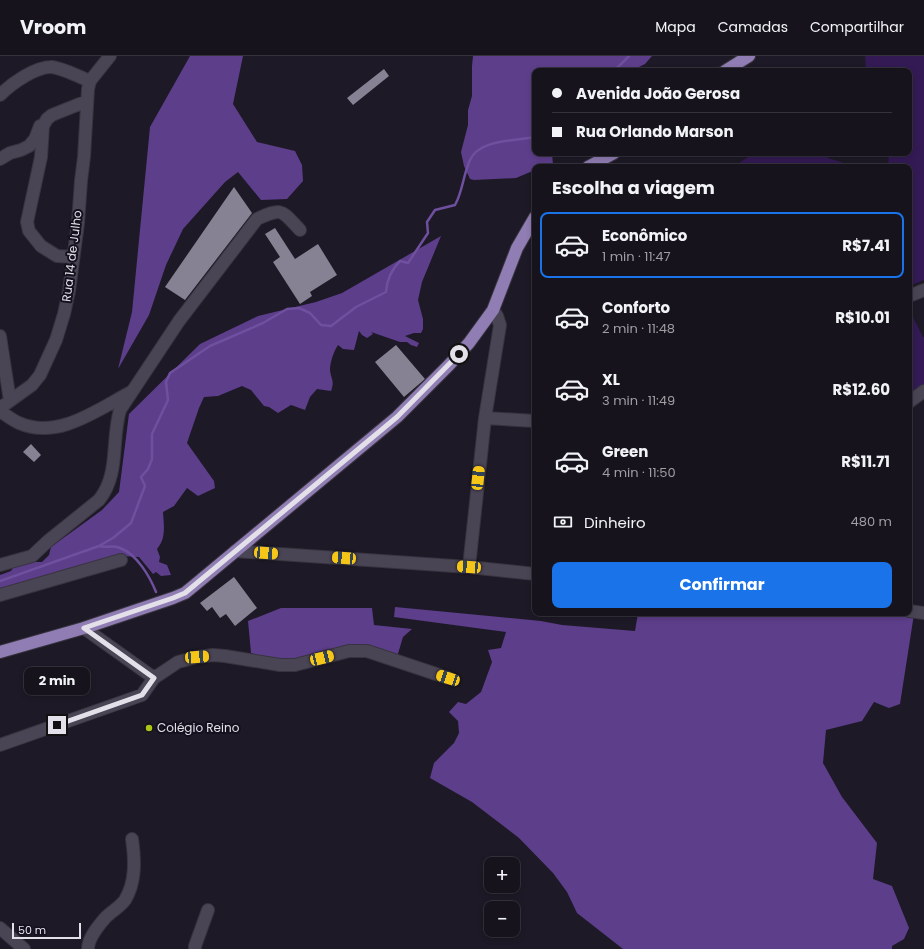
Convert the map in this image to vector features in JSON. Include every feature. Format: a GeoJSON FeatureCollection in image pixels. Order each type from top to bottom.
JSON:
{"type":"FeatureCollection","features":[{"type":"Feature","properties":{"kind":"main road"},"geometry":{"type":"LineString","coordinates":[[730,68],[750,56]]}},
{"type":"Feature","properties":{"kind":"main road"},"geometry":{"type":"LineString","coordinates":[[594,164],[608,156]]}},
{"type":"Feature","properties":{"kind":"main road"},"geometry":{"type":"LineString","coordinates":[[0,652],[84,628],[185,593],[397,417],[449,365],[469,343],[493,310],[517,248],[532,222]]}},
{"type":"Feature","properties":{"kind":"street"},"geometry":{"type":"LineString","coordinates":[[0,95],[27,75],[49,67],[61,69],[90,81],[110,56]]}},
{"type":"Feature","properties":{"kind":"street","name":"Rua 14 de Julho"},"geometry":{"type":"LineString","coordinates":[[0,410],[32,385],[40,375],[56,340],[64,314],[78,223],[80,181],[84,156],[87,101],[90,81]]}},
{"type":"Feature","properties":{"kind":"street"},"geometry":{"type":"LineString","coordinates":[[0,159],[10,153],[29,146],[35,139],[39,128],[52,115],[87,101]]}},
{"type":"Feature","properties":{"kind":"street"},"geometry":{"type":"LineString","coordinates":[[47,119],[43,126],[41,157],[27,222],[30,231],[42,246],[58,256],[73,257]]}},
{"type":"Feature","properties":{"kind":"street"},"geometry":{"type":"LineString","coordinates":[[0,565],[32,556],[48,541],[99,500],[111,478],[120,410],[179,321],[257,219],[274,211],[284,213],[300,230]]}},
{"type":"Feature","properties":{"kind":"street"},"geometry":{"type":"LineString","coordinates":[[912,295],[924,290]]}},
{"type":"Feature","properties":{"kind":"street"},"geometry":{"type":"LineString","coordinates":[[469,567],[485,418],[500,325],[493,310]]}},
{"type":"Feature","properties":{"kind":"street"},"geometry":{"type":"LineString","coordinates":[[0,336],[10,401]]}},
{"type":"Feature","properties":{"kind":"street"},"geometry":{"type":"LineString","coordinates":[[912,400],[924,391]]}},
{"type":"Feature","properties":{"kind":"street"},"geometry":{"type":"LineString","coordinates":[[0,410],[19,423],[47,428],[61,426],[80,419],[132,392]]}},
{"type":"Feature","properties":{"kind":"street"},"geometry":{"type":"LineString","coordinates":[[485,418],[532,421]]}},
{"type":"Feature","properties":{"kind":"street"},"geometry":{"type":"LineString","coordinates":[[235,551],[469,567],[532,574]]}},
{"type":"Feature","properties":{"kind":"street"},"geometry":{"type":"LineString","coordinates":[[0,595],[121,560]]}},
{"type":"Feature","properties":{"kind":"street"},"geometry":{"type":"LineString","coordinates":[[912,611],[924,613]]}},
{"type":"Feature","properties":{"kind":"street"},"geometry":{"type":"LineString","coordinates":[[84,628],[154,678]]}},
{"type":"Feature","properties":{"kind":"street"},"geometry":{"type":"LineString","coordinates":[[0,745],[142,695],[154,678],[178,662],[197,657],[225,656],[280,665],[295,665],[349,651],[367,651],[448,678]]}},
{"type":"Feature","properties":{"kind":"street"},"geometry":{"type":"LineString","coordinates":[[88,949],[88,944],[95,932],[106,917],[124,901],[131,888],[135,857],[132,839]]}},
{"type":"Feature","properties":{"kind":"street"},"geometry":{"type":"LineString","coordinates":[[195,949],[208,910]]}},
{"type":"Feature","properties":{"kind":"street"},"geometry":{"type":"LineString","coordinates":[[0,928],[24,949]]}},
{"type":"Feature","properties":{"kind":"shaded area"},"geometry":{"type":"Polygon","coordinates":[[[190,56],[243,56],[233,104],[257,142],[295,151],[302,165],[303,181],[287,199],[261,200],[238,172],[225,182],[183,229],[166,265],[149,315],[118,369],[132,312],[150,127],[190,56]]]}},
{"type":"Feature","properties":{"kind":"shaded area"},"geometry":{"type":"Polygon","coordinates":[[[473,56],[652,56],[645,64],[637,68],[532,68],[532,156],[552,156],[553,164],[532,164],[532,171],[516,178],[474,180],[470,179],[464,166],[461,152],[468,125],[468,110],[472,96],[473,56]]]}},
{"type":"Feature","properties":{"kind":"shaded area"},"geometry":{"type":"Polygon","coordinates":[[[865,56],[924,56],[924,280],[912,285],[912,164],[888,164],[889,156],[912,156],[912,68],[866,68],[865,56]]]}},
{"type":"Feature","properties":{"kind":"shaded area"},"geometry":{"type":"Polygon","coordinates":[[[750,156],[827,156],[828,158],[844,163],[844,164],[738,164],[750,156]]]}},
{"type":"Feature","properties":{"kind":"shaded area"},"geometry":{"type":"Polygon","coordinates":[[[441,236],[422,282],[418,300],[423,319],[423,329],[421,333],[414,333],[405,336],[419,343],[417,347],[407,342],[400,342],[371,332],[373,334],[367,338],[359,331],[354,350],[343,349],[338,345],[335,350],[330,367],[333,382],[331,391],[317,389],[310,397],[305,410],[291,405],[278,413],[269,407],[264,406],[251,390],[242,386],[218,396],[204,397],[187,443],[214,481],[215,488],[198,496],[187,488],[174,506],[163,512],[163,537],[157,549],[160,557],[159,562],[167,565],[171,575],[161,576],[156,572],[153,574],[139,557],[122,556],[68,572],[64,570],[56,572],[55,575],[15,586],[0,588],[0,575],[11,571],[17,562],[42,562],[49,555],[51,547],[102,510],[119,492],[129,414],[200,344],[258,316],[316,302],[342,293],[441,236]]]}},
{"type":"Feature","properties":{"kind":"shaded area"},"geometry":{"type":"Polygon","coordinates":[[[912,315],[924,337],[924,387],[912,396],[912,315]]]}},
{"type":"Feature","properties":{"kind":"shaded area"},"geometry":{"type":"Polygon","coordinates":[[[395,607],[541,621],[562,625],[635,631],[638,616],[912,616],[912,614],[914,614],[900,704],[889,708],[874,702],[862,721],[826,730],[823,763],[842,797],[877,843],[873,879],[892,886],[909,928],[904,939],[892,946],[892,949],[623,949],[577,913],[567,892],[553,873],[519,838],[472,802],[430,778],[434,763],[454,743],[459,733],[458,721],[449,712],[458,702],[466,704],[481,692],[492,662],[488,650],[501,648],[506,632],[394,617],[395,607]]]}},
{"type":"Feature","properties":{"kind":"shaded area"},"geometry":{"type":"Polygon","coordinates":[[[281,608],[372,608],[374,625],[412,629],[403,637],[397,657],[368,649],[281,661],[265,658],[251,653],[248,621],[281,608]]]}},
{"type":"Feature","properties":{"kind":"building"},"geometry":{"type":"Polygon","coordinates":[[[384,69],[389,76],[353,105],[347,98],[384,69]]]}},
{"type":"Feature","properties":{"kind":"building"},"geometry":{"type":"Polygon","coordinates":[[[234,187],[252,213],[185,300],[165,287],[234,187]]]}},
{"type":"Feature","properties":{"kind":"building"},"geometry":{"type":"Polygon","coordinates":[[[275,228],[295,259],[318,244],[337,275],[310,292],[312,296],[300,304],[273,262],[280,257],[265,234],[275,228]]]}},
{"type":"Feature","properties":{"kind":"building"},"geometry":{"type":"Polygon","coordinates":[[[396,345],[425,379],[404,397],[375,362],[396,345]]]}},
{"type":"Feature","properties":{"kind":"building"},"geometry":{"type":"Polygon","coordinates":[[[31,444],[41,455],[34,462],[23,452],[31,444]]]}},
{"type":"Feature","properties":{"kind":"building"},"geometry":{"type":"Polygon","coordinates":[[[234,577],[257,608],[235,626],[226,614],[220,618],[212,607],[207,611],[200,603],[234,577]]]}},
{"type":"Feature","properties":{"kind":"waterway"},"geometry":{"type":"LineString","coordinates":[[617,68],[629,56]]}},
{"type":"Feature","properties":{"kind":"waterway"},"geometry":{"type":"LineString","coordinates":[[99,546],[113,538],[131,523],[145,486],[141,477],[148,469],[152,459],[152,434],[168,400],[166,382],[170,373],[210,346],[263,323],[287,309],[299,308],[310,313],[321,325],[331,326],[356,307],[386,292],[388,279],[394,268],[400,261],[408,263],[428,233],[427,222],[435,210],[455,205],[460,194],[470,160],[475,153],[481,148],[499,142],[532,137]]}},
{"type":"Feature","properties":{"kind":"waterway"},"geometry":{"type":"LineString","coordinates":[[0,581],[99,546],[115,547],[120,548],[132,555],[146,573],[156,592]]}},
{"type":"Feature","properties":{"kind":"place","name":"Colégio Reino"},"geometry":{"type":"Point","coordinates":[149,728]}},
{"type":"Feature","properties":{"kind":"route"},"geometry":{"type":"LineString","coordinates":[[57,725],[142,695],[154,678],[84,628],[185,593],[397,417],[459,354]]}}]}
